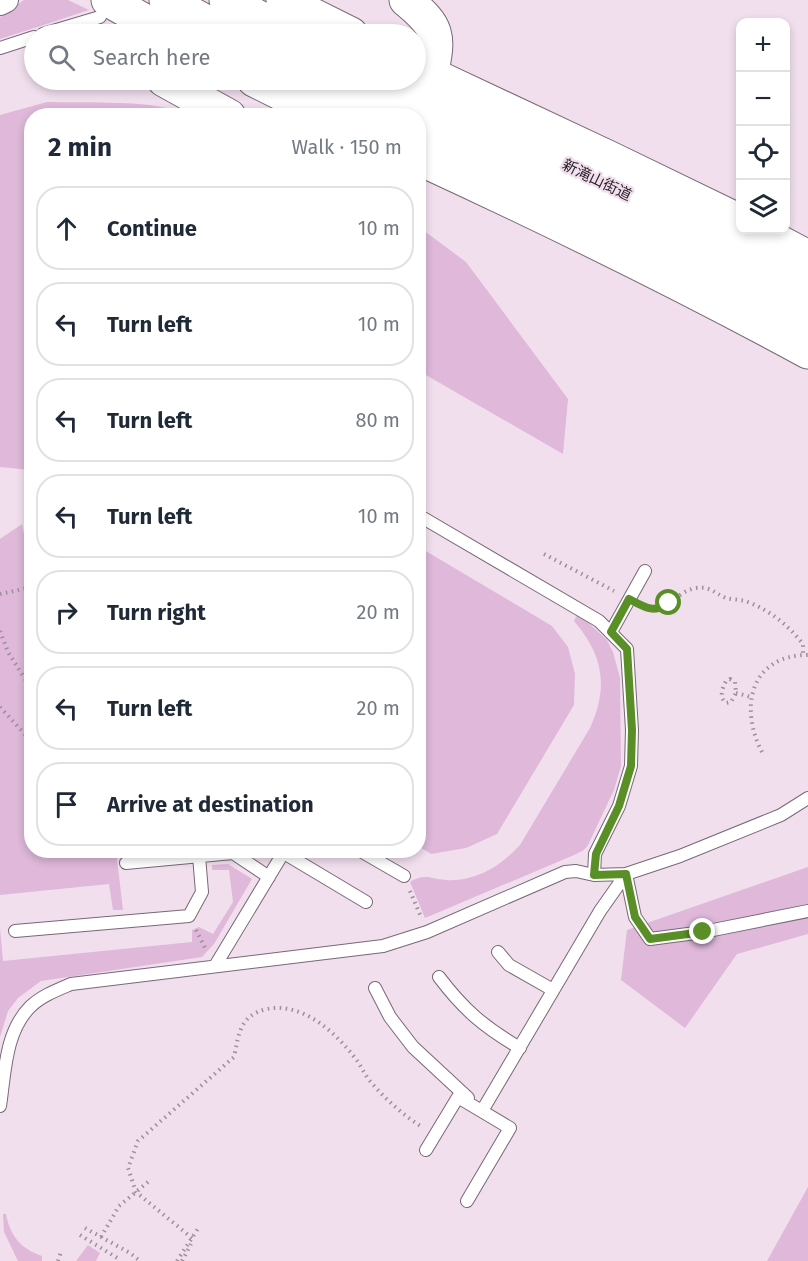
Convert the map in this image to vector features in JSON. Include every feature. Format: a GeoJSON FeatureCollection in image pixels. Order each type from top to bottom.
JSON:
{"type":"FeatureCollection","features":[{"type":"Feature","properties":{"kind":"main road"},"geometry":{"type":"LineString","coordinates":[[166,0],[210,24]]}},
{"type":"Feature","properties":{"kind":"main road"},"geometry":{"type":"LineString","coordinates":[[226,0],[272,24]]}},
{"type":"Feature","properties":{"kind":"main road"},"geometry":{"type":"LineString","coordinates":[[283,0],[331,24]]}},
{"type":"Feature","properties":{"kind":"main road"},"geometry":{"type":"LineString","coordinates":[[406,0],[432,25],[437,38],[426,64]]}},
{"type":"Feature","properties":{"kind":"main road"},"geometry":{"type":"LineString","coordinates":[[104,8],[143,24]]}},
{"type":"Feature","properties":{"kind":"main road"},"geometry":{"type":"LineString","coordinates":[[426,72],[736,219]]}},
{"type":"Feature","properties":{"kind":"main road"},"geometry":{"type":"LineString","coordinates":[[182,90],[215,108]]}},
{"type":"Feature","properties":{"kind":"main road"},"geometry":{"type":"LineString","coordinates":[[274,90],[310,108]]}},
{"type":"Feature","properties":{"kind":"main road"},"geometry":{"type":"LineString","coordinates":[[336,90],[372,108]]}},
{"type":"Feature","properties":{"kind":"main road","name":"新滝山街道"},"geometry":{"type":"LineString","coordinates":[[403,90],[634,198],[808,288]]}},
{"type":"Feature","properties":{"kind":"main road","name":"新滝山街道"},"geometry":{"type":"LineString","coordinates":[[426,133],[550,189],[641,234],[808,322]]}},
{"type":"Feature","properties":{"kind":"main road"},"geometry":{"type":"LineString","coordinates":[[426,162],[714,301],[808,352]]}},
{"type":"Feature","properties":{"kind":"main road"},"geometry":{"type":"LineString","coordinates":[[765,234],[808,257]]}},
{"type":"Feature","properties":{"kind":"street"},"geometry":{"type":"LineString","coordinates":[[0,3],[6,0]]}},
{"type":"Feature","properties":{"kind":"lane"},"geometry":{"type":"LineString","coordinates":[[66,24],[104,8]]}},
{"type":"Feature","properties":{"kind":"lane"},"geometry":{"type":"LineString","coordinates":[[0,48],[24,40]]}},
{"type":"Feature","properties":{"kind":"lane"},"geometry":{"type":"LineString","coordinates":[[426,520],[599,621],[627,649],[632,730],[631,766],[619,806],[596,854],[594,875]]}},
{"type":"Feature","properties":{"kind":"lane"},"geometry":{"type":"LineString","coordinates":[[611,632],[645,571]]}},
{"type":"Feature","properties":{"kind":"lane"},"geometry":{"type":"LineString","coordinates":[[0,1106],[8,1048],[16,1028],[30,1008],[47,995],[71,984],[383,946],[427,932],[565,872],[576,871],[594,875],[626,874],[680,856],[780,815],[808,798]]}},
{"type":"Feature","properties":{"kind":"lane"},"geometry":{"type":"LineString","coordinates":[[126,863],[178,858]]}},
{"type":"Feature","properties":{"kind":"lane"},"geometry":{"type":"LineString","coordinates":[[15,931],[189,915],[202,892],[199,858]]}},
{"type":"Feature","properties":{"kind":"lane"},"geometry":{"type":"LineString","coordinates":[[241,858],[269,876]]}},
{"type":"Feature","properties":{"kind":"lane"},"geometry":{"type":"LineString","coordinates":[[215,966],[280,858]]}},
{"type":"Feature","properties":{"kind":"lane"},"geometry":{"type":"LineString","coordinates":[[294,858],[366,902]]}},
{"type":"Feature","properties":{"kind":"lane"},"geometry":{"type":"LineString","coordinates":[[373,858],[404,876]]}},
{"type":"Feature","properties":{"kind":"lane"},"geometry":{"type":"LineString","coordinates":[[626,874],[635,917],[650,939],[703,932],[808,911]]}},
{"type":"Feature","properties":{"kind":"lane"},"geometry":{"type":"LineString","coordinates":[[482,1111],[600,911],[626,874]]}},
{"type":"Feature","properties":{"kind":"lane"},"geometry":{"type":"LineString","coordinates":[[498,952],[509,965],[553,990]]}},
{"type":"Feature","properties":{"kind":"lane"},"geometry":{"type":"LineString","coordinates":[[440,977],[455,997],[488,1029],[520,1048]]}},
{"type":"Feature","properties":{"kind":"lane"},"geometry":{"type":"LineString","coordinates":[[375,988],[390,1017],[413,1047],[482,1111]]}},
{"type":"Feature","properties":{"kind":"lane"},"geometry":{"type":"LineString","coordinates":[[426,1150],[458,1097],[510,1128],[467,1201]]}},
{"type":"Feature","properties":{"kind":"path"},"geometry":{"type":"LineString","coordinates":[[544,554],[648,609],[662,608],[685,591],[693,588],[712,588],[729,599],[750,603],[783,622],[803,644],[806,655],[785,658],[773,665],[760,676],[753,688],[749,705],[750,720],[755,739],[762,752]]}},
{"type":"Feature","properties":{"kind":"path"},"geometry":{"type":"LineString","coordinates":[[0,594],[24,589]]}},
{"type":"Feature","properties":{"kind":"path"},"geometry":{"type":"LineString","coordinates":[[0,631],[8,652],[24,677]]}},
{"type":"Feature","properties":{"kind":"path"},"geometry":{"type":"LineString","coordinates":[[733,679],[735,681],[736,693],[731,702],[726,703],[722,700],[721,694],[726,681],[733,679]]}},
{"type":"Feature","properties":{"kind":"path"},"geometry":{"type":"LineString","coordinates":[[736,693],[751,697]]}},
{"type":"Feature","properties":{"kind":"path"},"geometry":{"type":"LineString","coordinates":[[0,707],[24,733]]}},
{"type":"Feature","properties":{"kind":"path"},"geometry":{"type":"LineString","coordinates":[[404,876],[427,932]]}},
{"type":"Feature","properties":{"kind":"path"},"geometry":{"type":"LineString","coordinates":[[195,929],[205,944],[207,953]]}},
{"type":"Feature","properties":{"kind":"path"},"geometry":{"type":"LineString","coordinates":[[192,1238],[136,1192],[128,1168],[138,1141],[234,1057],[237,1039],[244,1020],[259,1011],[276,1008],[297,1011],[320,1023],[357,1059],[369,1080],[404,1115],[435,1136]]}},
{"type":"Feature","properties":{"kind":"path"},"geometry":{"type":"LineString","coordinates":[[101,1237],[119,1206],[148,1182]]}},
{"type":"Feature","properties":{"kind":"path"},"geometry":{"type":"LineString","coordinates":[[177,1261],[199,1227],[182,1261]]}},
{"type":"Feature","properties":{"kind":"path"},"geometry":{"type":"LineString","coordinates":[[85,1228],[140,1261]]}},
{"type":"Feature","properties":{"kind":"path"},"geometry":{"type":"LineString","coordinates":[[80,1235],[119,1259],[118,1261]]}},
{"type":"Feature","properties":{"kind":"path"},"geometry":{"type":"LineString","coordinates":[[58,1261],[61,1252]]}},
{"type":"Feature","properties":{"kind":"shaded area"},"geometry":{"type":"Polygon","coordinates":[[[24,0],[68,0],[89,10],[46,24],[24,24],[24,31],[0,39],[0,17],[24,0]]]}},
{"type":"Feature","properties":{"kind":"shaded area"},"geometry":{"type":"Polygon","coordinates":[[[47,102],[100,102],[168,108],[25,108],[47,102]]]}},
{"type":"Feature","properties":{"kind":"shaded area"},"geometry":{"type":"Polygon","coordinates":[[[24,108],[24,469],[0,467],[0,115],[24,108]]]}},
{"type":"Feature","properties":{"kind":"shaded area"},"geometry":{"type":"Polygon","coordinates":[[[426,232],[466,262],[568,399],[563,454],[426,375],[426,232]]]}},
{"type":"Feature","properties":{"kind":"shaded area"},"geometry":{"type":"Polygon","coordinates":[[[22,524],[24,534],[24,858],[117,858],[123,910],[113,910],[109,884],[0,895],[0,539],[22,524]]]}},
{"type":"Feature","properties":{"kind":"shaded area"},"geometry":{"type":"Polygon","coordinates":[[[426,551],[552,626],[568,647],[575,674],[574,705],[497,834],[466,848],[431,854],[426,851],[426,551]]]}},
{"type":"Feature","properties":{"kind":"shaded area"},"geometry":{"type":"Polygon","coordinates":[[[578,613],[607,640],[620,678],[621,766],[614,790],[588,845],[574,855],[425,918],[410,882],[424,877],[446,880],[467,878],[487,871],[505,860],[520,845],[590,728],[600,698],[600,672],[591,646],[574,621],[578,613]]]}},
{"type":"Feature","properties":{"kind":"shaded area"},"geometry":{"type":"Polygon","coordinates":[[[228,864],[252,879],[214,944],[202,957],[41,981],[18,998],[8,1011],[0,1037],[0,928],[3,961],[192,942],[192,930],[199,927],[213,934],[233,902],[229,870],[212,870],[212,865],[228,864]]]}},
{"type":"Feature","properties":{"kind":"shaded area"},"geometry":{"type":"Polygon","coordinates":[[[808,867],[808,934],[737,954],[685,1028],[621,980],[627,930],[808,867]]]}},
{"type":"Feature","properties":{"kind":"shaded area"},"geometry":{"type":"Polygon","coordinates":[[[808,1187],[808,1261],[767,1261],[808,1187]]]}},
{"type":"Feature","properties":{"kind":"shaded area"},"geometry":{"type":"Polygon","coordinates":[[[3,1214],[6,1214],[10,1229],[18,1241],[28,1250],[42,1256],[42,1261],[18,1261],[4,1232],[3,1214]]]}},
{"type":"Feature","properties":{"kind":"shaded area"},"geometry":{"type":"Polygon","coordinates":[[[88,1245],[100,1253],[96,1261],[76,1261],[88,1245]]]}},
{"type":"Feature","properties":{"kind":"route"},"geometry":{"type":"LineString","coordinates":[[669,603],[654,610],[629,599],[611,632],[627,649],[631,689],[631,766],[619,806],[596,854],[594,875],[626,874],[635,917],[650,939],[703,932]]}}]}
